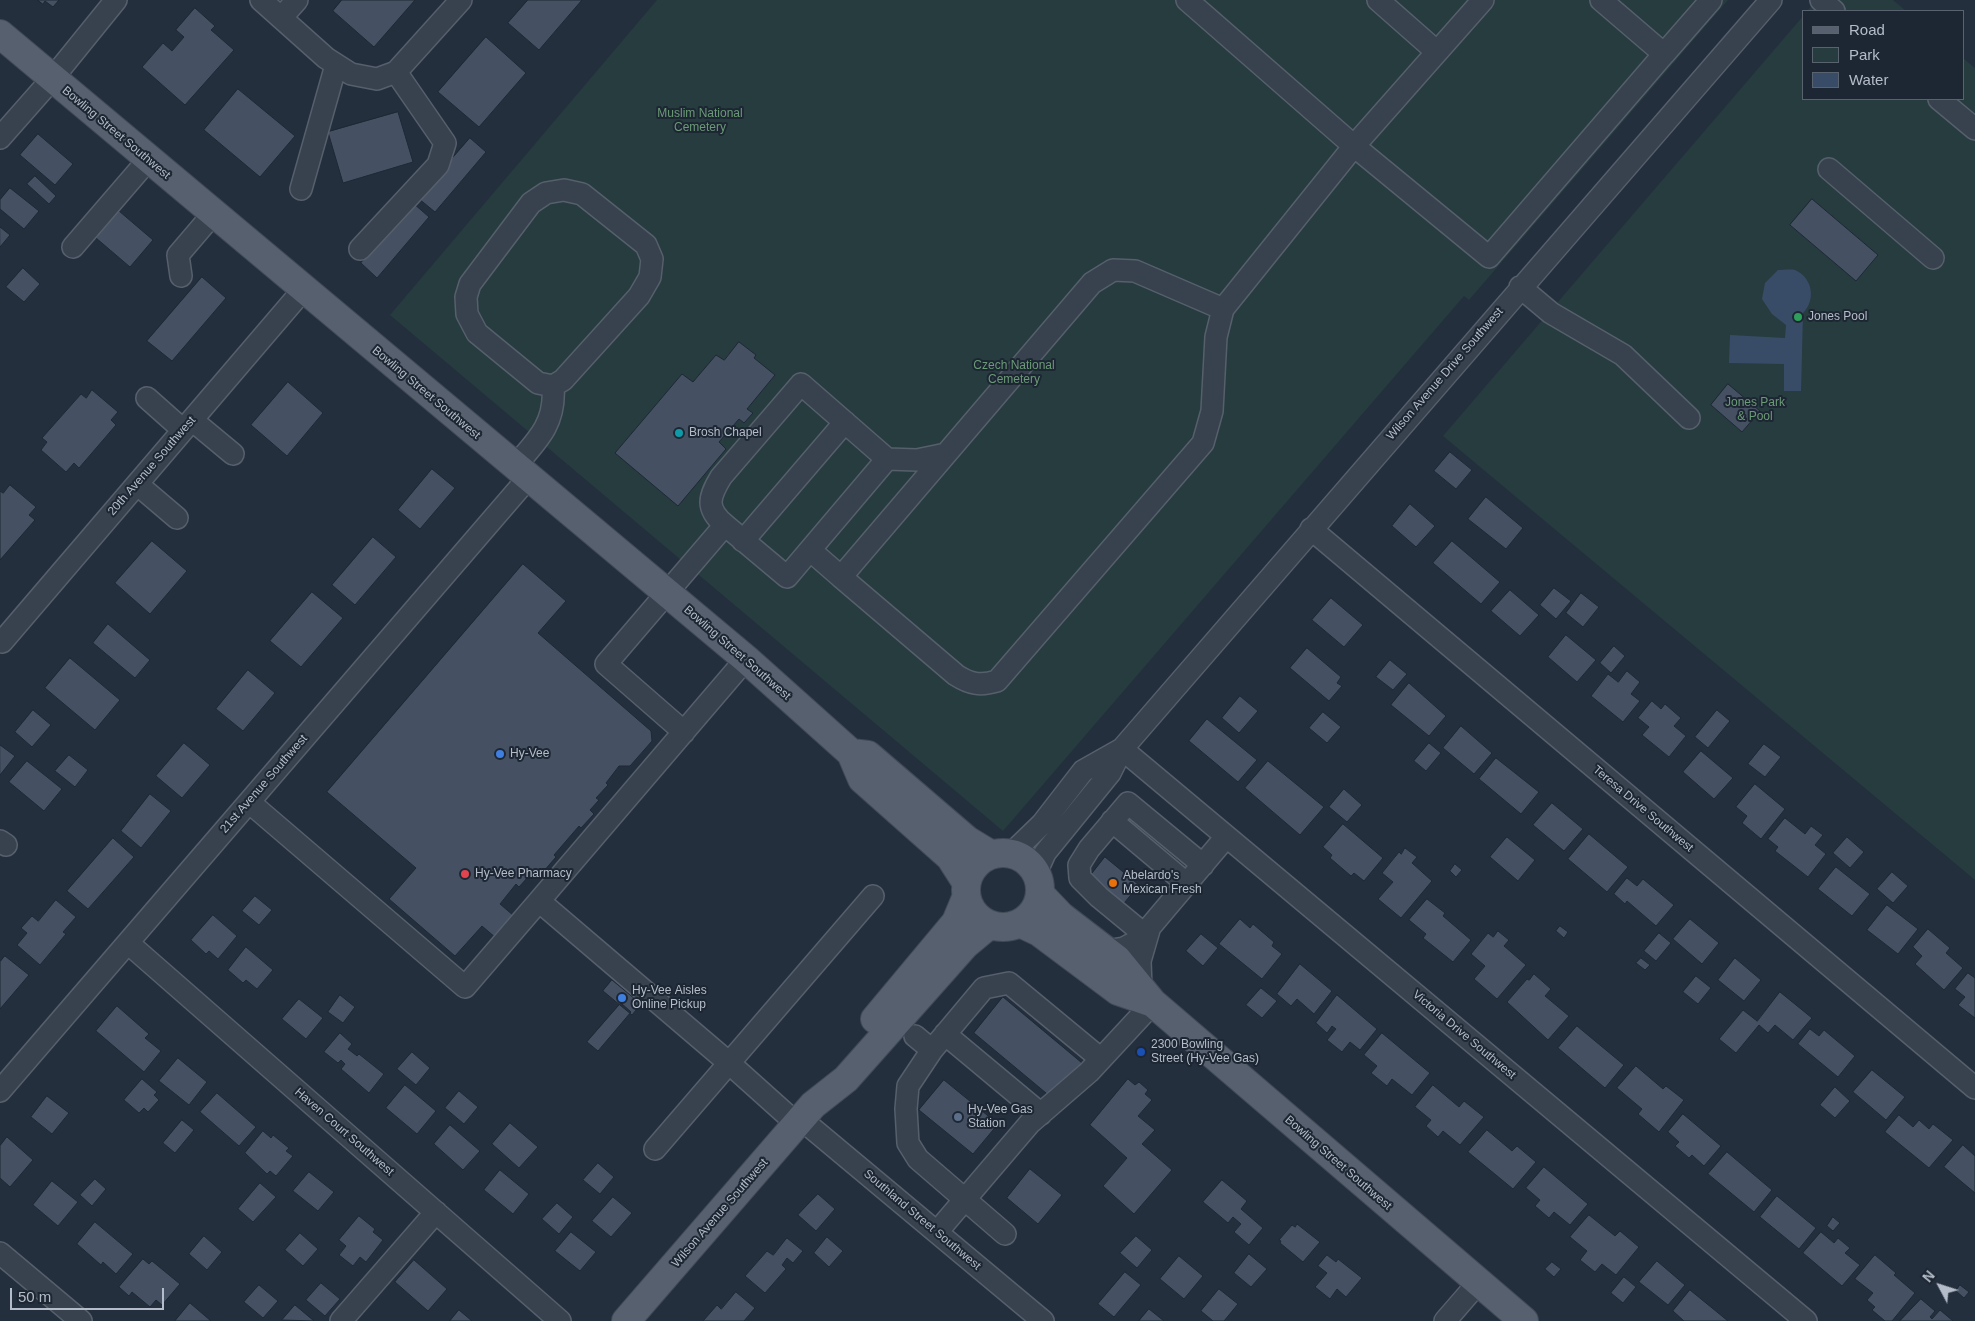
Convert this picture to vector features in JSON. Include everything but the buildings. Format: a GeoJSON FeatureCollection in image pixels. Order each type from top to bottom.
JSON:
{"type":"FeatureCollection","features":[{"type":"Feature","properties":{"kind":"main road","name":"Bowling Street Southwest"},"geometry":{"type":"LineString","coordinates":[[0,34],[303,290],[746,659],[851,752],[862,779],[950,857],[966,890]]}},
{"type":"Feature","properties":{"kind":"main road","name":"Bowling Street Southwest"},"geometry":{"type":"LineString","coordinates":[[851,752],[868,754],[967,840],[1001,854]]}},
{"type":"Feature","properties":{"kind":"main road"},"geometry":{"type":"LineString","coordinates":[[1001,854],[1030,864],[1038,883],[1032,913],[1020,923],[1006,927],[989,924],[976,917],[966,890],[973,867],[1001,854]]}},
{"type":"Feature","properties":{"kind":"main road","name":"Bowling Street Southwest"},"geometry":{"type":"LineString","coordinates":[[1038,883],[1060,916],[1117,959],[1147,996],[1524,1321]]}},
{"type":"Feature","properties":{"kind":"main road","name":"Wilson Avenue Southwest"},"geometry":{"type":"LineString","coordinates":[[804,1116],[824,1079],[956,922],[966,890]]}},
{"type":"Feature","properties":{"kind":"main road","name":"Bowling Street Southwest"},"geometry":{"type":"LineString","coordinates":[[1020,923],[1039,932],[1118,991],[1147,996]]}},
{"type":"Feature","properties":{"kind":"main road","name":"Wilson Avenue Southwest"},"geometry":{"type":"LineString","coordinates":[[626,1321],[804,1116],[846,1080],[965,945],[989,924]]}},
{"type":"Feature","properties":{"kind":"street"},"geometry":{"type":"LineString","coordinates":[[0,138],[52,79],[116,0]]}},
{"type":"Feature","properties":{"kind":"street"},"geometry":{"type":"LineString","coordinates":[[261,0],[336,64],[351,74],[377,79],[396,72],[461,0]]}},
{"type":"Feature","properties":{"kind":"street"},"geometry":{"type":"LineString","coordinates":[[281,18],[297,0]]}},
{"type":"Feature","properties":{"kind":"street"},"geometry":{"type":"LineString","coordinates":[[1187,0],[1354,146],[1489,257],[1711,0]]}},
{"type":"Feature","properties":{"kind":"street"},"geometry":{"type":"LineString","coordinates":[[1378,0],[1437,52]]}},
{"type":"Feature","properties":{"kind":"street"},"geometry":{"type":"LineString","coordinates":[[810,550],[956,675],[967,682],[982,685],[997,681],[1203,443],[1212,411],[1216,337],[1223,309],[1354,146],[1483,0]]}},
{"type":"Feature","properties":{"kind":"street"},"geometry":{"type":"LineString","coordinates":[[1600,0],[1664,54]]}},
{"type":"Feature","properties":{"kind":"street","name":"Wilson Avenue Drive Southwest"},"geometry":{"type":"LineString","coordinates":[[1038,883],[1045,853],[1110,773],[1122,749],[1770,0]]}},
{"type":"Feature","properties":{"kind":"street"},"geometry":{"type":"LineString","coordinates":[[1821,0],[1833,10]]}},
{"type":"Feature","properties":{"kind":"street"},"geometry":{"type":"LineString","coordinates":[[300,189],[336,64]]}},
{"type":"Feature","properties":{"kind":"street"},"geometry":{"type":"LineString","coordinates":[[360,249],[438,165],[445,143],[396,72]]}},
{"type":"Feature","properties":{"kind":"street"},"geometry":{"type":"LineString","coordinates":[[1939,100],[1975,129]]}},
{"type":"Feature","properties":{"kind":"street"},"geometry":{"type":"LineString","coordinates":[[73,247],[148,160]]}},
{"type":"Feature","properties":{"kind":"street"},"geometry":{"type":"LineString","coordinates":[[1829,169],[1933,258]]}},
{"type":"Feature","properties":{"kind":"street"},"geometry":{"type":"LineString","coordinates":[[564,190],[582,194],[646,246],[652,259],[650,277],[639,296],[564,380],[552,386],[538,383],[477,333],[466,314],[466,297],[470,284],[531,203],[546,193],[564,190]]}},
{"type":"Feature","properties":{"kind":"street"},"geometry":{"type":"LineString","coordinates":[[181,276],[178,255],[213,214]]}},
{"type":"Feature","properties":{"kind":"street"},"geometry":{"type":"LineString","coordinates":[[841,577],[1092,283],[1112,270],[1134,271],[1223,309]]}},
{"type":"Feature","properties":{"kind":"street"},"geometry":{"type":"LineString","coordinates":[[1520,287],[1551,313],[1623,355],[1689,418]]}},
{"type":"Feature","properties":{"kind":"street","name":"20th Avenue Southwest"},"geometry":{"type":"LineString","coordinates":[[3,635],[137,484],[303,290]]}},
{"type":"Feature","properties":{"kind":"street"},"geometry":{"type":"LineString","coordinates":[[887,459],[786,577],[716,518],[710,507],[713,491],[721,477],[801,384],[887,459],[917,460],[946,454]]}},
{"type":"Feature","properties":{"kind":"street","name":"21st Avenue Southwest"},"geometry":{"type":"LineString","coordinates":[[0,1091],[249,802],[522,471],[548,426],[554,403],[552,386]]}},
{"type":"Feature","properties":{"kind":"street"},"geometry":{"type":"LineString","coordinates":[[146,398],[233,454]]}},
{"type":"Feature","properties":{"kind":"street"},"geometry":{"type":"LineString","coordinates":[[743,541],[845,422]]}},
{"type":"Feature","properties":{"kind":"street"},"geometry":{"type":"LineString","coordinates":[[137,484],[177,518]]}},
{"type":"Feature","properties":{"kind":"street"},"geometry":{"type":"LineString","coordinates":[[684,732],[606,664],[725,525]]}},
{"type":"Feature","properties":{"kind":"street","name":"Teresa Drive Southwest"},"geometry":{"type":"LineString","coordinates":[[1311,529],[1975,1088]]}},
{"type":"Feature","properties":{"kind":"street"},"geometry":{"type":"LineString","coordinates":[[249,802],[465,987],[746,659]]}},
{"type":"Feature","properties":{"kind":"street","name":"Wilson Avenue Drive Southwest"},"geometry":{"type":"LineString","coordinates":[[1001,854],[1042,824],[1083,771],[1122,749]]}},
{"type":"Feature","properties":{"kind":"street","name":"Victoria Drive Southwest"},"geometry":{"type":"LineString","coordinates":[[1122,749],[1806,1321]]}},
{"type":"Feature","properties":{"kind":"street"},"geometry":{"type":"LineString","coordinates":[[1147,931],[1099,898],[1080,878],[1079,865],[1112,821],[1128,803],[1203,865]]}},
{"type":"Feature","properties":{"kind":"street"},"geometry":{"type":"LineString","coordinates":[[1112,821],[1187,884]]}},
{"type":"Feature","properties":{"kind":"street"},"geometry":{"type":"LineString","coordinates":[[1106,951],[1131,945],[1147,931],[1226,837]]}},
{"type":"Feature","properties":{"kind":"street"},"geometry":{"type":"LineString","coordinates":[[655,1149],[873,896]]}},
{"type":"Feature","properties":{"kind":"street","name":"Southland Street Southwest"},"geometry":{"type":"LineString","coordinates":[[539,901],[729,1063],[804,1116],[1043,1321]]}},
{"type":"Feature","properties":{"kind":"street"},"geometry":{"type":"LineString","coordinates":[[937,1232],[1030,1123],[1101,1059],[1147,996],[1138,975],[1147,931]]}},
{"type":"Feature","properties":{"kind":"street","name":"Haven Court Southwest"},"geometry":{"type":"LineString","coordinates":[[128,943],[560,1321]]}},
{"type":"Feature","properties":{"kind":"street"},"geometry":{"type":"LineString","coordinates":[[1005,1234],[918,1159],[908,1142],[906,1109],[908,1086],[938,1042],[984,988],[1009,983],[1101,1059]]}},
{"type":"Feature","properties":{"kind":"street"},"geometry":{"type":"LineString","coordinates":[[915,1036],[938,1042],[1040,1114]]}},
{"type":"Feature","properties":{"kind":"street"},"geometry":{"type":"LineString","coordinates":[[341,1321],[436,1212]]}},
{"type":"Feature","properties":{"kind":"street"},"geometry":{"type":"LineString","coordinates":[[0,1254],[81,1321]]}},
{"type":"Feature","properties":{"kind":"street"},"geometry":{"type":"LineString","coordinates":[[1445,1321],[1478,1283]]}},
{"type":"Feature","properties":{"kind":"green space","name":"Czech National Cemetery"},"geometry":{"type":"Polygon","coordinates":[[[657,0],[1728,0],[1469,300],[1464,296],[1003,831],[390,315],[657,0]]]}},
{"type":"Feature","properties":{"kind":"green space"},"geometry":{"type":"Polygon","coordinates":[[[1817,0],[1893,0],[1905,10],[1808,10],[1817,0]]]}},
{"type":"Feature","properties":{"kind":"green space","name":"Jones Park & Pool"},"geometry":{"type":"Polygon","coordinates":[[[1802,17],[1802,100],[1965,100],[1965,60],[1975,68],[1975,880],[1443,436],[1802,17]]]}},
{"type":"Feature","properties":{"kind":"water"},"geometry":{"type":"Polygon","coordinates":[[[1778,270],[1795,270],[1806,278],[1811,290],[1810,302],[1803,313],[1801,391],[1784,391],[1784,364],[1729,363],[1730,335],[1785,338],[1786,325],[1772,314],[1762,299],[1765,283],[1778,270]]]}},
{"type":"Feature","properties":{"kind":"place","name":"Jones Pool"},"geometry":{"type":"Point","coordinates":[1798,317]}},
{"type":"Feature","properties":{"kind":"place","name":"Brosh Chapel"},"geometry":{"type":"Point","coordinates":[679,433]}},
{"type":"Feature","properties":{"kind":"place","name":"Hy-Vee"},"geometry":{"type":"Point","coordinates":[500,754]}},
{"type":"Feature","properties":{"kind":"place","name":"Hy-Vee Pharmacy"},"geometry":{"type":"Point","coordinates":[465,874]}},
{"type":"Feature","properties":{"kind":"place","name":"Abelardo's Mexican Fresh"},"geometry":{"type":"Point","coordinates":[1113,883]}},
{"type":"Feature","properties":{"kind":"place","name":"Hy-Vee Aisles Online Pickup"},"geometry":{"type":"Point","coordinates":[622,998]}},
{"type":"Feature","properties":{"kind":"place","name":"2300 Bowling Street (Hy-Vee Gas)"},"geometry":{"type":"Point","coordinates":[1141,1052]}},
{"type":"Feature","properties":{"kind":"place","name":"Hy-Vee Gas Station"},"geometry":{"type":"Point","coordinates":[958,1117]}},
{"type":"Feature","properties":{"kind":"park label","name":"Muslim National Cemetery"},"geometry":{"type":"Point","coordinates":[700,121]}}]}
